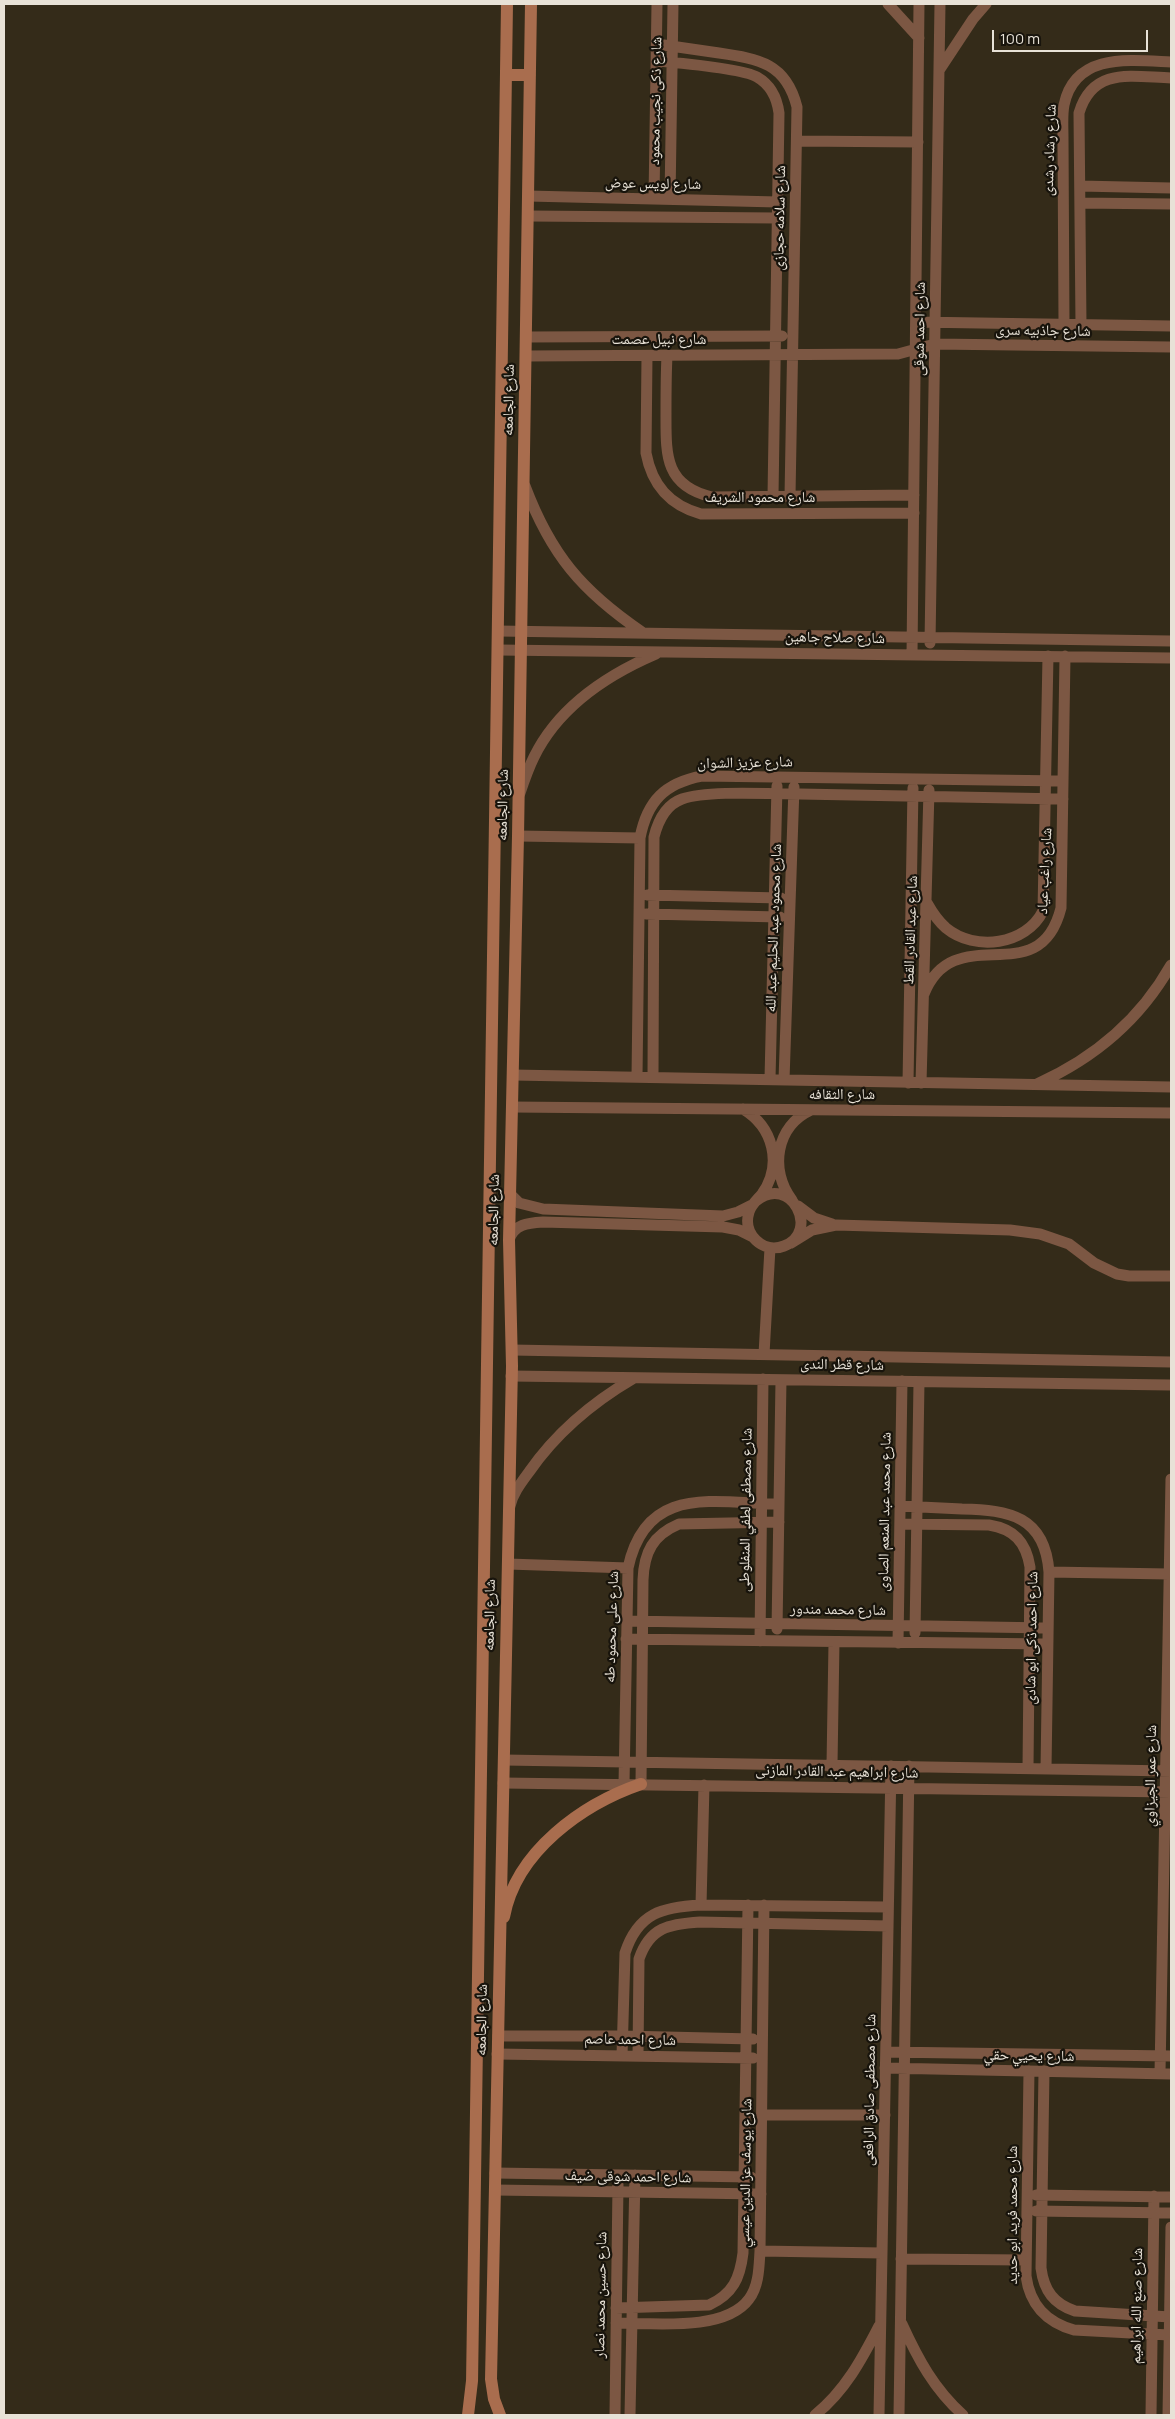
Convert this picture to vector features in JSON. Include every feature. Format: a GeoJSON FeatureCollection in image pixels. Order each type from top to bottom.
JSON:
{"type":"FeatureCollection","features":[{"type":"Feature","properties":{"kind":"street","name":"شارع الجامعه"},"geometry":{"type":"LineString","coordinates":[[468,2415],[471,2398],[507,4]]}},
{"type":"Feature","properties":{"kind":"street","name":"شارع الجامعه"},"geometry":{"type":"LineString","coordinates":[[500,2415],[494,2399],[491,2379],[512,1350],[509,1240],[522,631],[531,4]]}},
{"type":"Feature","properties":{"kind":"street","name":"شارع ذكى نجيب محمود"},"geometry":{"type":"LineString","coordinates":[[654,198],[657,4]]}},
{"type":"Feature","properties":{"kind":"street","name":"شارع ذكى نجيب محمود"},"geometry":{"type":"LineString","coordinates":[[670,199],[673,4]]}},
{"type":"Feature","properties":{"kind":"street"},"geometry":{"type":"LineString","coordinates":[[888,4],[919,38]]}},
{"type":"Feature","properties":{"kind":"street","name":"شارع احمد شوقى"},"geometry":{"type":"LineString","coordinates":[[912,654],[919,4]]}},
{"type":"Feature","properties":{"kind":"street","name":"شارع احمد شوقى"},"geometry":{"type":"LineString","coordinates":[[930,655],[940,4]]}},
{"type":"Feature","properties":{"kind":"street"},"geometry":{"type":"LineString","coordinates":[[939,71],[973,19],[986,4]]}},
{"type":"Feature","properties":{"kind":"street","name":"شارع سلامه حجازى"},"geometry":{"type":"LineString","coordinates":[[657,44],[752,58],[777,71],[794,94],[797,108],[797,141],[790,496]]}},
{"type":"Feature","properties":{"kind":"street","name":"شارع سلامه حجازى"},"geometry":{"type":"LineString","coordinates":[[657,61],[747,73],[757,77],[772,92],[779,113],[773,496]]}},
{"type":"Feature","properties":{"kind":"street","name":"شارع رشاد رشدى"},"geometry":{"type":"LineString","coordinates":[[1064,324],[1063,137],[1064,106],[1068,93],[1078,78],[1092,67],[1109,61],[1171,62]]}},
{"type":"Feature","properties":{"kind":"street"},"geometry":{"type":"LineString","coordinates":[[506,75],[530,75]]}},
{"type":"Feature","properties":{"kind":"street","name":"شارع رشاد رشدى"},"geometry":{"type":"LineString","coordinates":[[1081,325],[1079,113],[1083,100],[1090,90],[1100,82],[1112,77],[1171,78]]}},
{"type":"Feature","properties":{"kind":"street"},"geometry":{"type":"LineString","coordinates":[[1063,137],[1079,137]]}},
{"type":"Feature","properties":{"kind":"street"},"geometry":{"type":"LineString","coordinates":[[797,141],[918,142]]}},
{"type":"Feature","properties":{"kind":"street"},"geometry":{"type":"LineString","coordinates":[[1080,186],[1171,188]]}},
{"type":"Feature","properties":{"kind":"street","name":"شارع لويس عوض"},"geometry":{"type":"LineString","coordinates":[[528,196],[778,202]]}},
{"type":"Feature","properties":{"kind":"street"},"geometry":{"type":"LineString","coordinates":[[1080,203],[1171,204]]}},
{"type":"Feature","properties":{"kind":"street"},"geometry":{"type":"LineString","coordinates":[[528,216],[777,218]]}},
{"type":"Feature","properties":{"kind":"street"},"geometry":{"type":"LineString","coordinates":[[777,241],[795,241]]}},
{"type":"Feature","properties":{"kind":"street","name":"شارع جاذبيه سرى"},"geometry":{"type":"LineString","coordinates":[[916,322],[1171,326]]}},
{"type":"Feature","properties":{"kind":"street","name":"شارع نبيل عصمت"},"geometry":{"type":"LineString","coordinates":[[526,337],[793,336]]}},
{"type":"Feature","properties":{"kind":"street","name":"شارع جاذبيه سرى"},"geometry":{"type":"LineString","coordinates":[[793,354],[898,354],[935,344],[1171,347]]}},
{"type":"Feature","properties":{"kind":"street","name":"شارع نبيل عصمت"},"geometry":{"type":"LineString","coordinates":[[526,356],[793,354]]}},
{"type":"Feature","properties":{"kind":"street","name":"شارع محمود الشريف"},"geometry":{"type":"LineString","coordinates":[[647,356],[646,453],[655,481],[674,503],[701,514],[914,513]]}},
{"type":"Feature","properties":{"kind":"street","name":"شارع محمود الشريف"},"geometry":{"type":"LineString","coordinates":[[667,356],[666,446],[669,465],[679,480],[694,491],[712,496],[914,496]]}},
{"type":"Feature","properties":{"kind":"street"},"geometry":{"type":"LineString","coordinates":[[524,484],[537,519],[557,553],[581,583],[609,610],[642,632]]}},
{"type":"Feature","properties":{"kind":"street","name":"شارع صلاح جاهين"},"geometry":{"type":"LineString","coordinates":[[498,631],[1171,641]]}},
{"type":"Feature","properties":{"kind":"street","name":"شارع صلاح جاهين"},"geometry":{"type":"LineString","coordinates":[[498,650],[1171,658]]}},
{"type":"Feature","properties":{"kind":"street"},"geometry":{"type":"LineString","coordinates":[[519,795],[534,756],[558,722],[588,692],[616,673],[661,652]]}},
{"type":"Feature","properties":{"kind":"street","name":"شارع راغب عياد"},"geometry":{"type":"LineString","coordinates":[[927,904],[935,917],[947,929],[961,937],[976,942],[992,943],[1008,940],[1037,924],[1043,911],[1045,898],[1048,656]]}},
{"type":"Feature","properties":{"kind":"street","name":"شارع راغب عياد"},"geometry":{"type":"LineString","coordinates":[[924,994],[929,980],[939,969],[952,960],[966,957],[1016,954],[1033,949],[1047,939],[1057,925],[1061,908],[1064,656]]}},
{"type":"Feature","properties":{"kind":"street","name":"شارع عزيز الشوان"},"geometry":{"type":"LineString","coordinates":[[637,1077],[640,838],[649,808],[659,796],[679,782],[702,776],[1063,781]]}},
{"type":"Feature","properties":{"kind":"street","name":"شارع محمود عبد الحليم عبد الله"},"geometry":{"type":"LineString","coordinates":[[770,1079],[778,777]]}},
{"type":"Feature","properties":{"kind":"street","name":"شارع محمود عبد الحليم عبد الله"},"geometry":{"type":"LineString","coordinates":[[784,1080],[794,777]]}},
{"type":"Feature","properties":{"kind":"street","name":"شارع عبد القادر القط"},"geometry":{"type":"LineString","coordinates":[[908,1083],[913,778]]}},
{"type":"Feature","properties":{"kind":"street","name":"شارع عبد القادر القط"},"geometry":{"type":"LineString","coordinates":[[921,1083],[930,779]]}},
{"type":"Feature","properties":{"kind":"street","name":"شارع عزيز الشوان"},"geometry":{"type":"LineString","coordinates":[[653,1077],[654,837],[658,822],[667,808],[680,800],[696,796],[777,794],[1063,799]]}},
{"type":"Feature","properties":{"kind":"street"},"geometry":{"type":"LineString","coordinates":[[518,836],[640,838]]}},
{"type":"Feature","properties":{"kind":"street"},"geometry":{"type":"LineString","coordinates":[[639,895],[790,898]]}},
{"type":"Feature","properties":{"kind":"street"},"geometry":{"type":"LineString","coordinates":[[639,914],[790,917]]}},
{"type":"Feature","properties":{"kind":"street"},"geometry":{"type":"LineString","coordinates":[[1033,1086],[1064,1072],[1087,1058],[1120,1031],[1144,1006],[1171,965]]}},
{"type":"Feature","properties":{"kind":"street","name":"شارع الثقافه"},"geometry":{"type":"LineString","coordinates":[[513,1075],[1171,1088]]}},
{"type":"Feature","properties":{"kind":"street","name":"شارع الثقافه"},"geometry":{"type":"LineString","coordinates":[[512,1107],[1171,1113]]}},
{"type":"Feature","properties":{"kind":"street"},"geometry":{"type":"LineString","coordinates":[[743,1109],[763,1126],[773,1151],[770,1178],[754,1203],[747,1221],[752,1237]]}},
{"type":"Feature","properties":{"kind":"street"},"geometry":{"type":"LineString","coordinates":[[791,1242],[798,1234],[801,1224],[800,1213],[785,1189],[780,1176],[780,1147],[794,1122],[812,1110]]}},
{"type":"Feature","properties":{"kind":"street"},"geometry":{"type":"LineString","coordinates":[[510,1194],[519,1203],[543,1209],[723,1216],[738,1212],[764,1196],[774,1194],[784,1196],[814,1218],[836,1226]]}},
{"type":"Feature","properties":{"kind":"street"},"geometry":{"type":"LineString","coordinates":[[489,1239],[509,1240],[513,1231],[518,1227],[543,1222],[723,1227],[739,1230],[760,1244],[770,1248],[781,1247],[812,1230],[836,1226],[1010,1230],[1040,1234],[1069,1244],[1094,1263],[1116,1274],[1129,1276],[1171,1276]]}},
{"type":"Feature","properties":{"kind":"street"},"geometry":{"type":"LineString","coordinates":[[764,1354],[770,1248]]}},
{"type":"Feature","properties":{"kind":"street","name":"شارع قطر الندى"},"geometry":{"type":"LineString","coordinates":[[512,1350],[1171,1362]]}},
{"type":"Feature","properties":{"kind":"street","name":"شارع قطر الندى"},"geometry":{"type":"LineString","coordinates":[[511,1376],[1171,1385]]}},
{"type":"Feature","properties":{"kind":"street"},"geometry":{"type":"LineString","coordinates":[[509,1515],[512,1498],[533,1466],[557,1437],[602,1398],[635,1377]]}},
{"type":"Feature","properties":{"kind":"street","name":"شارع مصطفى لطفي المنفلوطى"},"geometry":{"type":"LineString","coordinates":[[760,1641],[763,1379]]}},
{"type":"Feature","properties":{"kind":"street"},"geometry":{"type":"LineString","coordinates":[[776,1641],[781,1380]]}},
{"type":"Feature","properties":{"kind":"street","name":"شارع محمد عبد المنعم الصاوى"},"geometry":{"type":"LineString","coordinates":[[898,1642],[902,1381]]}},
{"type":"Feature","properties":{"kind":"street"},"geometry":{"type":"LineString","coordinates":[[915,1643],[919,1382]]}},
{"type":"Feature","properties":{"kind":"street","name":"شارع عمر الجيزاوي"},"geometry":{"type":"LineString","coordinates":[[1166,2073],[1171,1479]]}},
{"type":"Feature","properties":{"kind":"street","name":"شارع على محمود طه"},"geometry":{"type":"LineString","coordinates":[[624,1784],[628,1568],[637,1538],[646,1524],[667,1510],[690,1503],[779,1504]]}},
{"type":"Feature","properties":{"kind":"street","name":"شارع احمد ذكى ابو شادى"},"geometry":{"type":"LineString","coordinates":[[900,1506],[997,1510],[1020,1519],[1038,1536],[1046,1553],[1049,1572],[1046,1769]]}},
{"type":"Feature","properties":{"kind":"street","name":"شارع على محمود طه"},"geometry":{"type":"LineString","coordinates":[[641,1784],[643,1573],[647,1552],[655,1539],[666,1529],[679,1524],[693,1522],[779,1522]]}},
{"type":"Feature","properties":{"kind":"street","name":"شارع احمد ذكى ابو شادى"},"geometry":{"type":"LineString","coordinates":[[900,1524],[989,1525],[1002,1527],[1013,1533],[1022,1542],[1028,1554],[1028,1768]]}},
{"type":"Feature","properties":{"kind":"street"},"geometry":{"type":"LineString","coordinates":[[508,1564],[628,1568]]}},
{"type":"Feature","properties":{"kind":"street"},"geometry":{"type":"LineString","coordinates":[[1049,1572],[1169,1574]]}},
{"type":"Feature","properties":{"kind":"street","name":"شارع محمد مندور"},"geometry":{"type":"LineString","coordinates":[[627,1621],[1048,1628]]}},
{"type":"Feature","properties":{"kind":"street","name":"شارع محمد مندور"},"geometry":{"type":"LineString","coordinates":[[626,1639],[1048,1644]]}},
{"type":"Feature","properties":{"kind":"street"},"geometry":{"type":"LineString","coordinates":[[832,1765],[834,1642]]}},
{"type":"Feature","properties":{"kind":"street","name":"شارع ابراهيم عبد القادر المازنى"},"geometry":{"type":"LineString","coordinates":[[504,1760],[1168,1771]]}},
{"type":"Feature","properties":{"kind":"street","name":"شارع مصطفى صادق الرافعى"},"geometry":{"type":"LineString","coordinates":[[880,2415],[891,1766]]}},
{"type":"Feature","properties":{"kind":"street"},"geometry":{"type":"LineString","coordinates":[[899,2415],[909,1766]]}},
{"type":"Feature","properties":{"kind":"street","name":"شارع ابراهيم عبد القادر المازنى"},"geometry":{"type":"LineString","coordinates":[[503,1783],[1168,1792]]}},
{"type":"Feature","properties":{"kind":"street"},"geometry":{"type":"LineString","coordinates":[[500,1941],[505,1912],[512,1893],[523,1873],[546,1841],[577,1814],[622,1790],[641,1784]]}},
{"type":"Feature","properties":{"kind":"street"},"geometry":{"type":"LineString","coordinates":[[701,1905],[704,1785]]}},
{"type":"Feature","properties":{"kind":"street"},"geometry":{"type":"LineString","coordinates":[[622,2056],[625,1953],[630,1938],[638,1926],[650,1916],[664,1909],[701,1905],[888,1906]]}},
{"type":"Feature","properties":{"kind":"street","name":"شارع يوسف عز الدين عيسي"},"geometry":{"type":"LineString","coordinates":[[616,2308],[709,2305],[721,2300],[731,2291],[738,2280],[741,2268],[744,2193],[748,1905]]}},
{"type":"Feature","properties":{"kind":"street","name":"شارع يوسف عز الدين عيسي"},"geometry":{"type":"LineString","coordinates":[[616,2323],[696,2322],[725,2318],[738,2310],[749,2299],[756,2285],[760,2251],[764,1906]]}},
{"type":"Feature","properties":{"kind":"street"},"geometry":{"type":"LineString","coordinates":[[638,2056],[638,1966],[643,1948],[649,1938],[669,1926],[680,1924],[748,1923],[888,1926]]}},
{"type":"Feature","properties":{"kind":"street","name":"شارع احمد عاصم"},"geometry":{"type":"LineString","coordinates":[[498,2036],[638,2036],[762,2040]]}},
{"type":"Feature","properties":{"kind":"street","name":"شارع يحيي حقي"},"geometry":{"type":"LineString","coordinates":[[886,2052],[1166,2056]]}},
{"type":"Feature","properties":{"kind":"street","name":"شارع احمد عاصم"},"geometry":{"type":"LineString","coordinates":[[498,2054],[762,2058]]}},
{"type":"Feature","properties":{"kind":"street","name":"شارع يحيي حقي"},"geometry":{"type":"LineString","coordinates":[[885,2068],[1166,2073]]}},
{"type":"Feature","properties":{"kind":"street","name":"شارع محمد فريد ابو حديد"},"geometry":{"type":"LineString","coordinates":[[1029,2071],[1026,2260],[1028,2291],[1035,2305],[1046,2317],[1059,2326],[1088,2331],[1169,2335]]}},
{"type":"Feature","properties":{"kind":"street","name":"شارع محمد فريد ابو حديد"},"geometry":{"type":"LineString","coordinates":[[1044,2071],[1042,2280],[1047,2291],[1054,2300],[1075,2311],[1170,2317]]}},
{"type":"Feature","properties":{"kind":"street"},"geometry":{"type":"LineString","coordinates":[[762,2114],[884,2114]]}},
{"type":"Feature","properties":{"kind":"street","name":"شارع احمد شوقى ضيف"},"geometry":{"type":"LineString","coordinates":[[495,2173],[761,2177]]}},
{"type":"Feature","properties":{"kind":"street","name":"شارع حسين محمد نصار"},"geometry":{"type":"LineString","coordinates":[[614,2415],[618,2174]]}},
{"type":"Feature","properties":{"kind":"street","name":"شارع حسين محمد نصار"},"geometry":{"type":"LineString","coordinates":[[630,2415],[635,2175]]}},
{"type":"Feature","properties":{"kind":"street","name":"شارع احمد شوقى ضيف"},"geometry":{"type":"LineString","coordinates":[[495,2190],[760,2194]]}},
{"type":"Feature","properties":{"kind":"street"},"geometry":{"type":"LineString","coordinates":[[1027,2195],[1171,2196]]}},
{"type":"Feature","properties":{"kind":"street","name":"شارع صنع الله ابراهيم"},"geometry":{"type":"LineString","coordinates":[[1151,2415],[1154,2196]]}},
{"type":"Feature","properties":{"kind":"street"},"geometry":{"type":"LineString","coordinates":[[1027,2211],[1171,2213]]}},
{"type":"Feature","properties":{"kind":"street"},"geometry":{"type":"LineString","coordinates":[[1168,2415],[1171,2227]]}},
{"type":"Feature","properties":{"kind":"street"},"geometry":{"type":"LineString","coordinates":[[760,2251],[882,2253]]}},
{"type":"Feature","properties":{"kind":"street"},"geometry":{"type":"LineString","coordinates":[[901,2259],[1026,2260]]}},
{"type":"Feature","properties":{"kind":"street"},"geometry":{"type":"LineString","coordinates":[[472,2317],[492,2318]]}},
{"type":"Feature","properties":{"kind":"street"},"geometry":{"type":"LineString","coordinates":[[815,2415],[851,2377],[881,2322]]}},
{"type":"Feature","properties":{"kind":"street"},"geometry":{"type":"LineString","coordinates":[[900,2322],[919,2361],[933,2384],[963,2415]]}}]}
